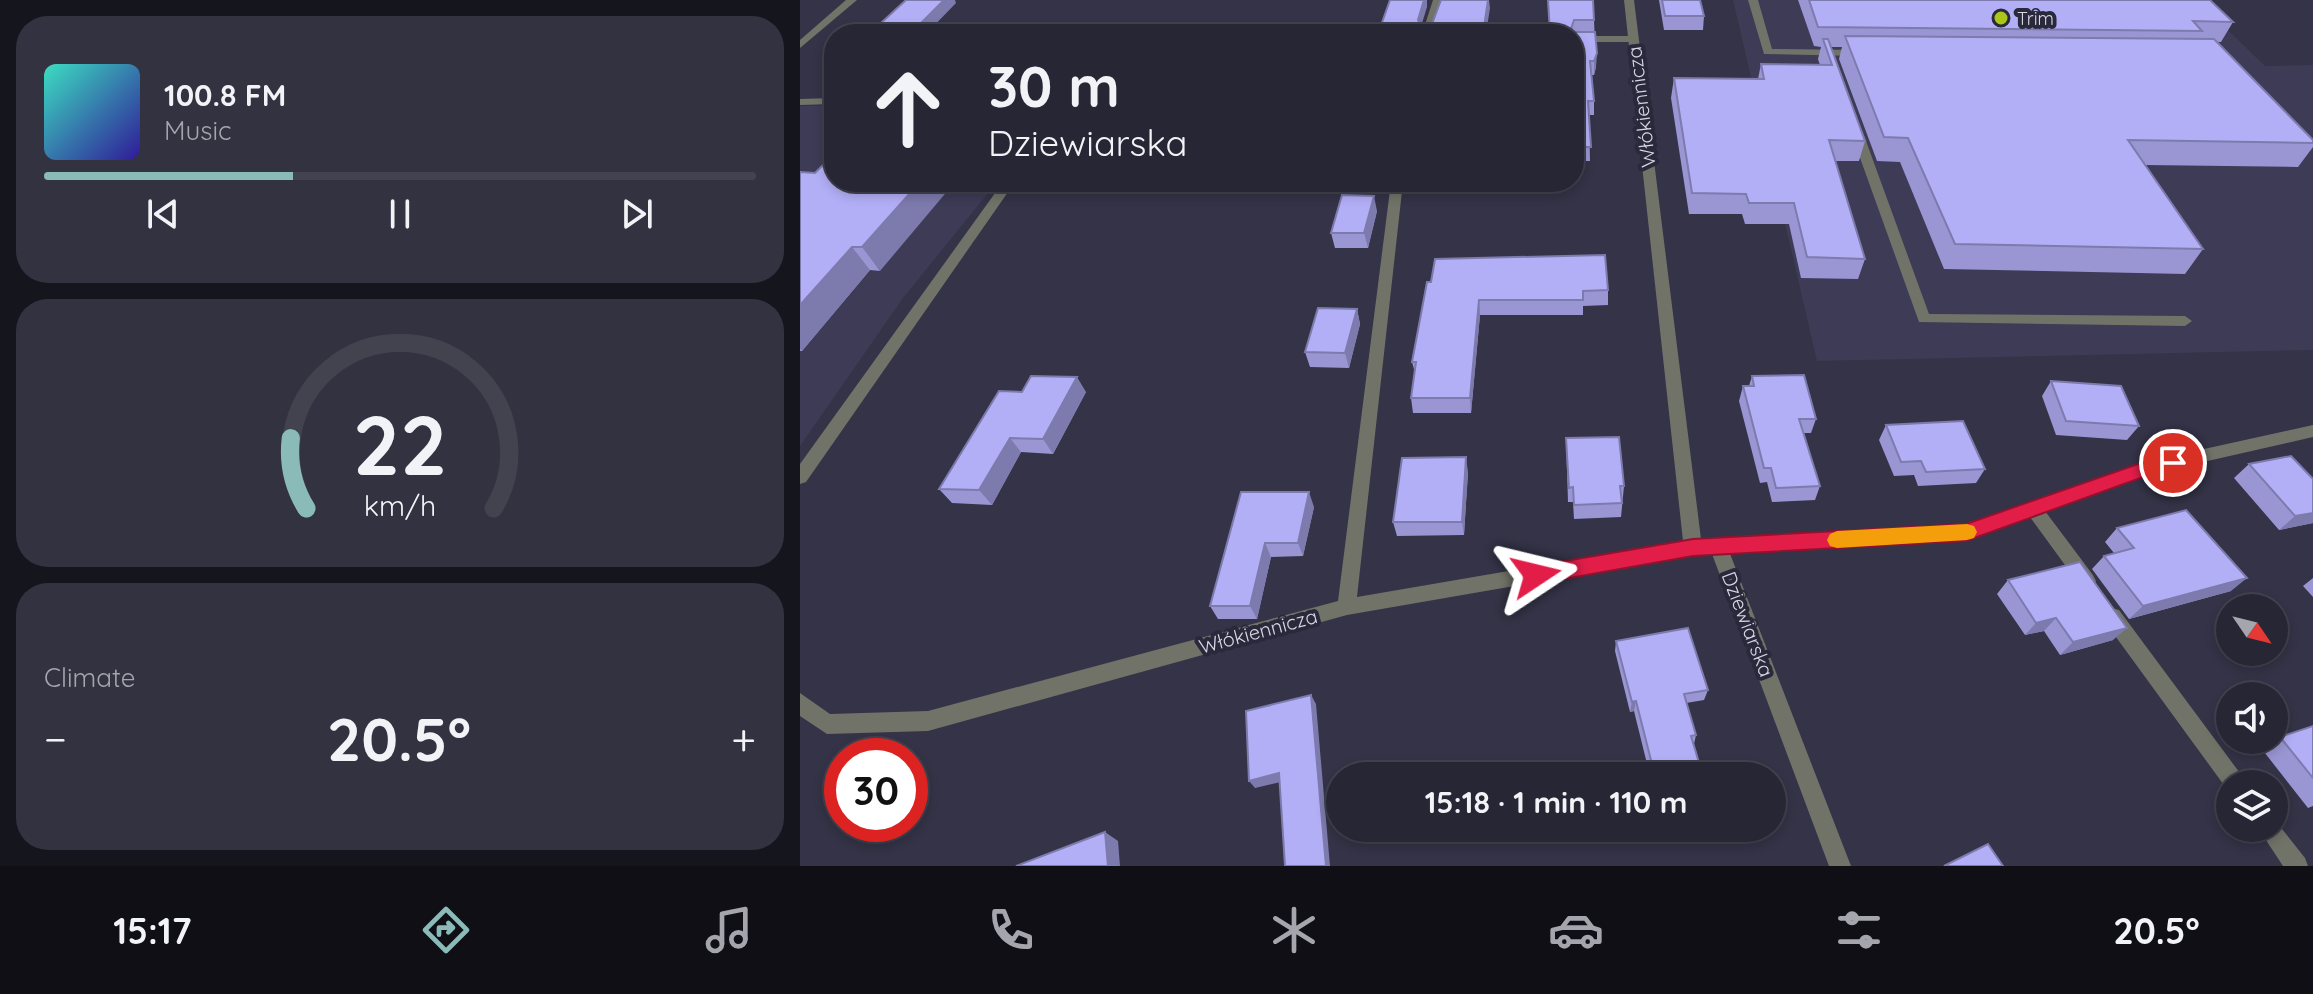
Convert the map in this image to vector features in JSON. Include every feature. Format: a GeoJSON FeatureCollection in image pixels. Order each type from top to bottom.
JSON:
{"type":"FeatureCollection","features":[{"type":"Feature","properties":{"kind":"street"},"geometry":{"type":"LineString","coordinates":[[824,24],[852,0]]}},
{"type":"Feature","properties":{"kind":"street"},"geometry":{"type":"LineString","coordinates":[[1430,24],[1438,0]]}},
{"type":"Feature","properties":{"kind":"street","name":"Włókiennicza"},"geometry":{"type":"LineString","coordinates":[[1629,0],[1693,547]]}},
{"type":"Feature","properties":{"kind":"street"},"geometry":{"type":"LineString","coordinates":[[1753,0],[1768,52],[1876,53]]}},
{"type":"Feature","properties":{"kind":"street"},"geometry":{"type":"LineString","coordinates":[[800,45],[824,24]]}},
{"type":"Feature","properties":{"kind":"street"},"geometry":{"type":"LineString","coordinates":[[1584,39],[1633,39]]}},
{"type":"Feature","properties":{"kind":"street"},"geometry":{"type":"LineString","coordinates":[[1829,53],[1834,68]]}},
{"type":"Feature","properties":{"kind":"street"},"geometry":{"type":"LineString","coordinates":[[800,102],[824,101]]}},
{"type":"Feature","properties":{"kind":"street"},"geometry":{"type":"LineString","coordinates":[[1850,112],[1924,319],[2185,321]]}},
{"type":"Feature","properties":{"kind":"street"},"geometry":{"type":"LineString","coordinates":[[800,477],[1002,192]]}},
{"type":"Feature","properties":{"kind":"street"},"geometry":{"type":"LineString","coordinates":[[1347,607],[1396,192]]}},
{"type":"Feature","properties":{"kind":"street","name":"Dziewiarska"},"geometry":{"type":"LineString","coordinates":[[1840,866],[1718,546],[1966,532],[2145,469],[2313,431]]}},
{"type":"Feature","properties":{"kind":"street"},"geometry":{"type":"LineString","coordinates":[[2033,508],[2227,770]]}},
{"type":"Feature","properties":{"kind":"street","name":"Włókiennicza"},"geometry":{"type":"LineString","coordinates":[[800,703],[827,724],[928,721],[1347,607],[1693,547],[1718,546]]}},
{"type":"Feature","properties":{"kind":"street"},"geometry":{"type":"LineString","coordinates":[[2279,842],[2297,866]]}},
{"type":"Feature","properties":{"kind":"shaded area"},"geometry":{"type":"Polygon","coordinates":[[[1733,0],[2197,0],[2265,66],[2313,65],[2313,350],[1817,361],[1733,0]]]}},
{"type":"Feature","properties":{"kind":"shaded area"},"geometry":{"type":"Polygon","coordinates":[[[824,105],[824,192],[989,192],[903,298],[800,446],[800,106],[824,105]]]}},
{"type":"Feature","properties":{"kind":"building"},"geometry":{"type":"Polygon","coordinates":[[[906,0],[944,0],[920,24],[880,24],[906,0]]]}},
{"type":"Feature","properties":{"kind":"building"},"geometry":{"type":"Polygon","coordinates":[[[1390,0],[1424,0],[1418,20],[1420,24],[1382,24],[1390,0]]]}},
{"type":"Feature","properties":{"kind":"building"},"geometry":{"type":"Polygon","coordinates":[[[1441,0],[1488,0],[1484,24],[1432,24],[1441,0]]]}},
{"type":"Feature","properties":{"kind":"building"},"geometry":{"type":"Polygon","coordinates":[[[1548,0],[1593,0],[1594,20],[1549,24],[1548,0]]]}},
{"type":"Feature","properties":{"kind":"building"},"geometry":{"type":"Polygon","coordinates":[[[1662,0],[1700,0],[1704,16],[1665,16],[1662,0]]]}},
{"type":"Feature","properties":{"kind":"building","name":"Trim"},"geometry":{"type":"Polygon","coordinates":[[[1809,0],[2210,0],[2233,22],[2193,21],[2202,31],[1818,27],[1809,0]]]}},
{"type":"Feature","properties":{"kind":"building"},"geometry":{"type":"Polygon","coordinates":[[[1584,32],[1595,32],[1597,53],[1594,61],[1590,61],[1594,101],[1588,101],[1591,147],[1584,147],[1584,32]]]}},
{"type":"Feature","properties":{"kind":"building"},"geometry":{"type":"Polygon","coordinates":[[[1845,36],[2214,39],[2313,143],[2128,140],[2203,249],[1955,244],[1908,138],[1884,137],[1845,36]]]}},
{"type":"Feature","properties":{"kind":"building"},"geometry":{"type":"Polygon","coordinates":[[[1823,39],[1828,39],[1865,141],[1829,140],[1865,259],[1807,257],[1794,203],[1749,203],[1746,194],[1692,193],[1674,78],[1764,79],[1761,64],[1832,65],[1823,39]]]}},
{"type":"Feature","properties":{"kind":"building"},"geometry":{"type":"Polygon","coordinates":[[[824,164],[824,192],[911,192],[862,247],[852,247],[800,305],[800,172],[815,173],[824,164]]]}},
{"type":"Feature","properties":{"kind":"building"},"geometry":{"type":"Polygon","coordinates":[[[1342,195],[1374,196],[1364,233],[1331,233],[1342,195]]]}},
{"type":"Feature","properties":{"kind":"building"},"geometry":{"type":"Polygon","coordinates":[[[1605,255],[1608,290],[1583,291],[1583,300],[1479,300],[1470,398],[1411,398],[1416,362],[1412,362],[1427,282],[1431,282],[1435,259],[1605,255]]]}},
{"type":"Feature","properties":{"kind":"building"},"geometry":{"type":"Polygon","coordinates":[[[1318,308],[1357,309],[1345,353],[1305,352],[1318,308]]]}},
{"type":"Feature","properties":{"kind":"building"},"geometry":{"type":"Polygon","coordinates":[[[1804,375],[1816,419],[1799,419],[1820,486],[1776,488],[1771,468],[1764,468],[1743,386],[1754,386],[1752,376],[1804,375]]]}},
{"type":"Feature","properties":{"kind":"building"},"geometry":{"type":"Polygon","coordinates":[[[1031,376],[1077,377],[1043,439],[1010,438],[979,490],[939,489],[999,391],[1022,392],[1031,376]]]}},
{"type":"Feature","properties":{"kind":"building"},"geometry":{"type":"Polygon","coordinates":[[[2051,381],[2121,386],[2139,426],[2066,421],[2051,381]]]}},
{"type":"Feature","properties":{"kind":"building"},"geometry":{"type":"Polygon","coordinates":[[[1963,421],[1985,469],[1926,472],[1921,461],[1901,462],[1886,425],[1963,421]]]}},
{"type":"Feature","properties":{"kind":"building"},"geometry":{"type":"Polygon","coordinates":[[[1619,437],[1624,486],[1620,486],[1622,503],[1574,505],[1573,487],[1569,488],[1566,438],[1619,437]]]}},
{"type":"Feature","properties":{"kind":"building"},"geometry":{"type":"Polygon","coordinates":[[[2291,456],[2313,479],[2313,513],[2295,516],[2249,464],[2291,456]]]}},
{"type":"Feature","properties":{"kind":"building"},"geometry":{"type":"Polygon","coordinates":[[[1466,457],[1462,522],[1393,522],[1402,458],[1466,457]]]}},
{"type":"Feature","properties":{"kind":"building"},"geometry":{"type":"Polygon","coordinates":[[[1241,492],[1309,492],[1298,543],[1265,543],[1250,606],[1210,606],[1241,492]]]}},
{"type":"Feature","properties":{"kind":"building"},"geometry":{"type":"Polygon","coordinates":[[[2186,510],[2247,578],[2143,606],[2104,556],[2134,548],[2117,528],[2186,510]]]}},
{"type":"Feature","properties":{"kind":"building"},"geometry":{"type":"Polygon","coordinates":[[[2080,562],[2127,628],[2073,642],[2056,618],[2036,623],[2008,580],[2080,562]]]}},
{"type":"Feature","properties":{"kind":"building"},"geometry":{"type":"Polygon","coordinates":[[[1688,628],[1708,690],[1684,694],[1696,735],[1691,736],[1699,762],[1651,762],[1616,641],[1688,628]]]}},
{"type":"Feature","properties":{"kind":"building"},"geometry":{"type":"Polygon","coordinates":[[[1311,695],[1326,866],[1285,866],[1279,773],[1249,781],[1246,711],[1311,695]]]}},
{"type":"Feature","properties":{"kind":"building"},"geometry":{"type":"Polygon","coordinates":[[[2313,726],[2313,778],[2288,747],[2288,734],[2313,726]]]}},
{"type":"Feature","properties":{"kind":"building"},"geometry":{"type":"Polygon","coordinates":[[[1105,832],[1108,866],[1016,866],[1105,832]]]}},
{"type":"Feature","properties":{"kind":"building"},"geometry":{"type":"Polygon","coordinates":[[[1988,844],[2003,866],[1944,866],[1988,844]]]}},
{"type":"Feature","properties":{"kind":"slow traffic"},"geometry":{"type":"LineString","coordinates":[[1837,540],[1967,532]]}},
{"type":"Feature","properties":{"kind":"place","name":"Trim"},"geometry":{"type":"Point","coordinates":[2001,18]}},
{"type":"Feature","properties":{"kind":"route"},"geometry":{"type":"LineString","coordinates":[[1536,575],[1693,547],[1966,532],[2145,469],[2173,463]]}}]}
